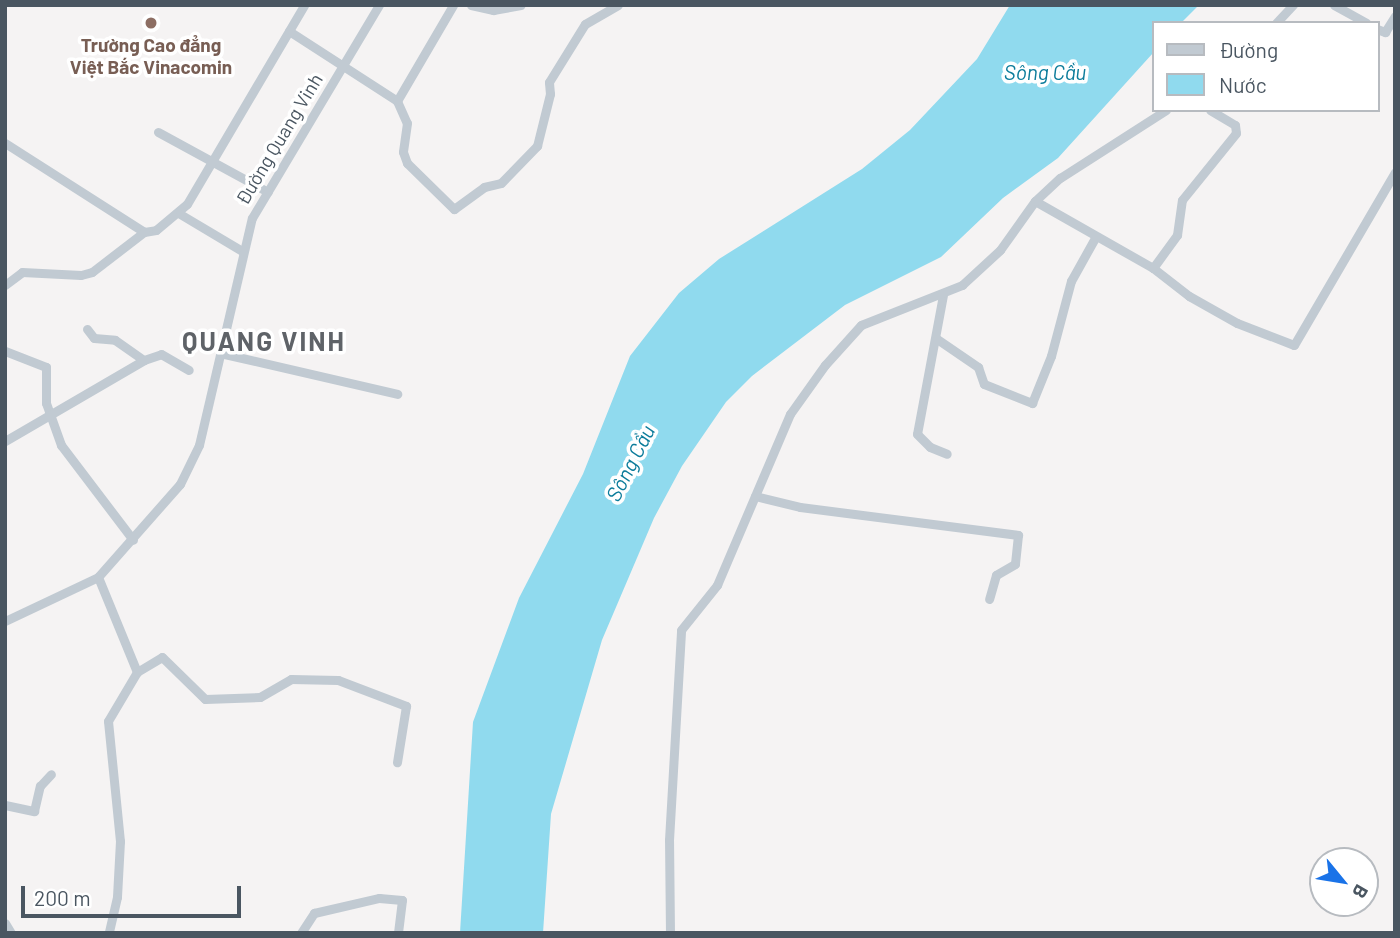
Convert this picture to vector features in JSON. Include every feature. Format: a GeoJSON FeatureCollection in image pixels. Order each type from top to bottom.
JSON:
{"type":"FeatureCollection","features":[{"type":"Feature","properties":{"kind":"street"},"geometry":{"type":"LineString","coordinates":[[5,285],[22,272],[81,275],[92,272],[144,232],[156,230],[180,214],[304,5]]}},
{"type":"Feature","properties":{"kind":"street","name":"Đường Quang Vinh"},"geometry":{"type":"LineString","coordinates":[[5,621],[98,577],[169,501],[190,468],[252,218],[379,5]]}},
{"type":"Feature","properties":{"kind":"street"},"geometry":{"type":"LineString","coordinates":[[397,101],[453,5]]}},
{"type":"Feature","properties":{"kind":"street"},"geometry":{"type":"LineString","coordinates":[[471,5],[493,10],[521,5]]}},
{"type":"Feature","properties":{"kind":"street"},"geometry":{"type":"LineString","coordinates":[[289,31],[397,101],[407,122],[403,152],[407,163],[446,205],[459,208],[484,187],[501,183],[537,146],[550,94],[549,82],[585,24],[618,5]]}},
{"type":"Feature","properties":{"kind":"street"},"geometry":{"type":"LineString","coordinates":[[1278,21],[1293,5]]}},
{"type":"Feature","properties":{"kind":"street"},"geometry":{"type":"LineString","coordinates":[[1334,5],[1362,21]]}},
{"type":"Feature","properties":{"kind":"street"},"geometry":{"type":"LineString","coordinates":[[1379,30],[1385,32],[1395,16]]}},
{"type":"Feature","properties":{"kind":"street"},"geometry":{"type":"LineString","coordinates":[[670,933],[669,840],[678,643],[687,618],[717,585],[790,414],[847,339],[881,314],[943,295],[962,285],[1000,250],[1035,201],[1082,162],[1164,112]]}},
{"type":"Feature","properties":{"kind":"street"},"geometry":{"type":"LineString","coordinates":[[1153,268],[1177,234],[1182,200],[1236,133],[1235,125],[1213,112]]}},
{"type":"Feature","properties":{"kind":"street"},"geometry":{"type":"LineString","coordinates":[[158,132],[268,192]]}},
{"type":"Feature","properties":{"kind":"street"},"geometry":{"type":"LineString","coordinates":[[5,143],[144,232]]}},
{"type":"Feature","properties":{"kind":"street"},"geometry":{"type":"LineString","coordinates":[[1035,201],[1153,268],[1188,296],[1237,323],[1294,345],[1395,172]]}},
{"type":"Feature","properties":{"kind":"street"},"geometry":{"type":"LineString","coordinates":[[180,214],[242,251]]}},
{"type":"Feature","properties":{"kind":"street"},"geometry":{"type":"LineString","coordinates":[[937,339],[978,366],[984,384],[1032,404],[1051,356],[1071,281],[1096,236]]}},
{"type":"Feature","properties":{"kind":"street"},"geometry":{"type":"LineString","coordinates":[[943,295],[937,339],[917,434],[930,447],[947,454]]}},
{"type":"Feature","properties":{"kind":"street"},"geometry":{"type":"LineString","coordinates":[[87,329],[94,338],[115,340],[144,360]]}},
{"type":"Feature","properties":{"kind":"street"},"geometry":{"type":"LineString","coordinates":[[5,351],[46,367],[49,413],[68,456],[134,540]]}},
{"type":"Feature","properties":{"kind":"street"},"geometry":{"type":"LineString","coordinates":[[220,353],[397,394]]}},
{"type":"Feature","properties":{"kind":"street"},"geometry":{"type":"LineString","coordinates":[[5,441],[144,360],[161,354],[189,370]]}},
{"type":"Feature","properties":{"kind":"street"},"geometry":{"type":"LineString","coordinates":[[755,496],[824,510],[1018,535],[1015,564],[996,575],[989,599]]}},
{"type":"Feature","properties":{"kind":"street"},"geometry":{"type":"LineString","coordinates":[[98,577],[137,672]]}},
{"type":"Feature","properties":{"kind":"street"},"geometry":{"type":"LineString","coordinates":[[109,933],[117,897],[120,841],[108,722],[137,672],[162,657],[205,699],[260,696],[291,679],[338,680],[406,706],[397,762]]}},
{"type":"Feature","properties":{"kind":"street"},"geometry":{"type":"LineString","coordinates":[[5,805],[34,811],[40,786],[51,774]]}},
{"type":"Feature","properties":{"kind":"street"},"geometry":{"type":"LineString","coordinates":[[301,933],[314,913],[379,898],[402,900],[398,933]]}},
{"type":"Feature","properties":{"kind":"street"},"geometry":{"type":"LineString","coordinates":[[5,923],[11,933]]}},
{"type":"Feature","properties":{"kind":"water","name":"Sông Cầu"},"geometry":{"type":"Polygon","coordinates":[[[1010,5],[1199,5],[1183,21],[1152,21],[1152,54],[1058,158],[1003,198],[941,257],[845,305],[752,376],[726,402],[682,466],[654,518],[602,640],[551,814],[543,933],[460,933],[473,722],[519,598],[583,474],[630,356],[679,293],[719,259],[862,169],[910,130],[977,59],[1010,5]]]}},
{"type":"Feature","properties":{"kind":"place","name":"Trường Cao đẳng Việt Bắc Vinacomin"},"geometry":{"type":"Point","coordinates":[151,23]}},
{"type":"Feature","properties":{"kind":"district","name":"QUANG VINH"},"geometry":{"type":"Point","coordinates":[264,341]}}]}
